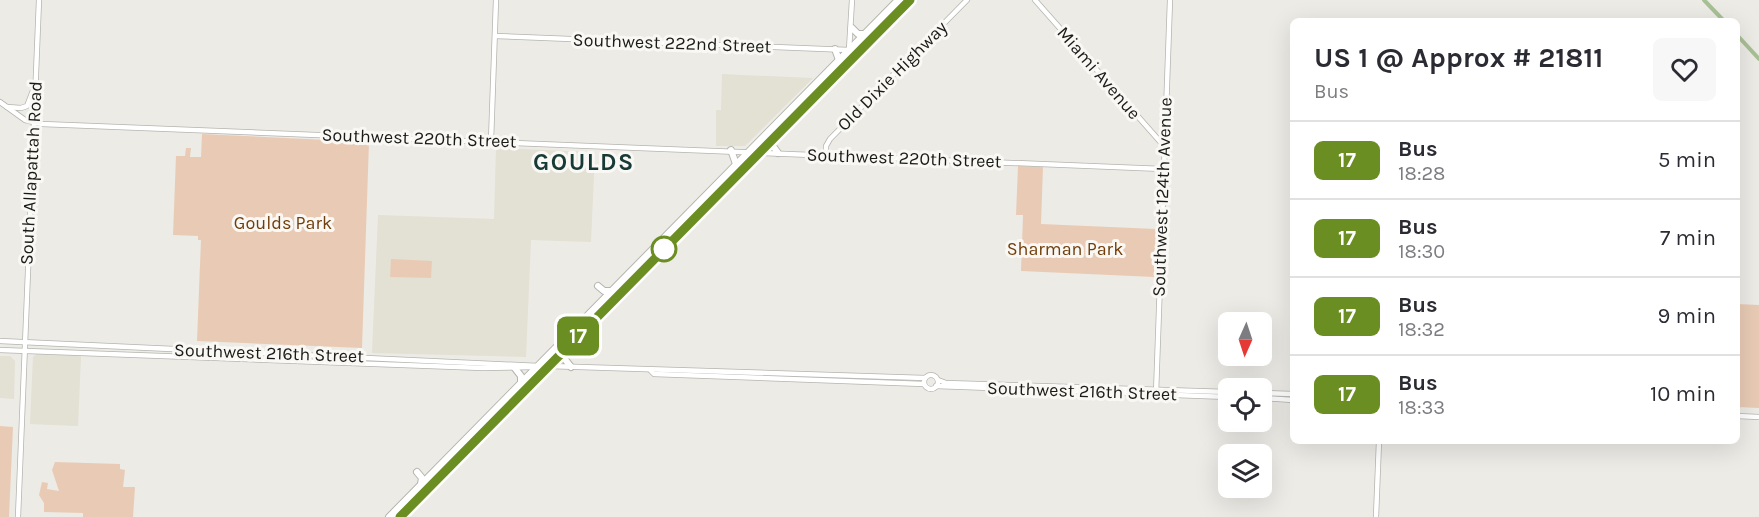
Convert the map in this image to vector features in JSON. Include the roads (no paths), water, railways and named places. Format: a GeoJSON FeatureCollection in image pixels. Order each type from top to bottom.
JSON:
{"type":"FeatureCollection","features":[{"type":"Feature","properties":{"kind":"highway"},"geometry":{"type":"LineString","coordinates":[[389,517],[898,0]]}},
{"type":"Feature","properties":{"kind":"highway"},"geometry":{"type":"LineString","coordinates":[[400,517],[910,0]]}},
{"type":"Feature","properties":{"kind":"highway"},"geometry":{"type":"LineString","coordinates":[[852,28],[858,34],[865,34]]}},
{"type":"Feature","properties":{"kind":"highway"},"geometry":{"type":"LineString","coordinates":[[849,50],[862,48]]}},
{"type":"Feature","properties":{"kind":"highway"},"geometry":{"type":"LineString","coordinates":[[835,49],[839,60]]}},
{"type":"Feature","properties":{"kind":"highway"},"geometry":{"type":"LineString","coordinates":[[815,96],[818,87],[848,58],[849,50]]}},
{"type":"Feature","properties":{"kind":"highway"},"geometry":{"type":"LineString","coordinates":[[760,152],[761,144],[793,111],[797,102]]}},
{"type":"Feature","properties":{"kind":"highway"},"geometry":{"type":"LineString","coordinates":[[773,139],[773,146],[778,153]]}},
{"type":"Feature","properties":{"kind":"highway"},"geometry":{"type":"LineString","coordinates":[[731,150],[736,164]]}},
{"type":"Feature","properties":{"kind":"highway"},"geometry":{"type":"LineString","coordinates":[[713,199],[717,190],[748,159],[749,152]]}},
{"type":"Feature","properties":{"kind":"highway"},"geometry":{"type":"LineString","coordinates":[[656,246],[666,247]]}},
{"type":"Feature","properties":{"kind":"highway"},"geometry":{"type":"LineString","coordinates":[[623,290],[627,281],[655,253],[656,246]]}},
{"type":"Feature","properties":{"kind":"highway"},"geometry":{"type":"LineString","coordinates":[[598,286],[605,292],[612,291]]}},
{"type":"Feature","properties":{"kind":"highway"},"geometry":{"type":"LineString","coordinates":[[549,366],[547,362],[584,324],[586,317]]}},
{"type":"Feature","properties":{"kind":"highway"},"geometry":{"type":"LineString","coordinates":[[563,351],[564,358],[572,367]]}},
{"type":"Feature","properties":{"kind":"highway"},"geometry":{"type":"LineString","coordinates":[[492,423],[494,416],[538,372],[538,366]]}},
{"type":"Feature","properties":{"kind":"highway"},"geometry":{"type":"LineString","coordinates":[[514,367],[521,376],[521,383]]}},
{"type":"Feature","properties":{"kind":"highway"},"geometry":{"type":"LineString","coordinates":[[417,472],[421,484]]}},
{"type":"Feature","properties":{"kind":"highway"},"geometry":{"type":"LineString","coordinates":[[433,472],[439,478]]}},
{"type":"Feature","properties":{"kind":"street","name":"South Allapattah Road"},"geometry":{"type":"LineString","coordinates":[[18,517],[23,346],[39,0]]}},
{"type":"Feature","properties":{"kind":"street"},"geometry":{"type":"LineString","coordinates":[[491,141],[496,0]]}},
{"type":"Feature","properties":{"kind":"street"},"geometry":{"type":"LineString","coordinates":[[849,50],[852,0]]}},
{"type":"Feature","properties":{"kind":"street","name":"Old Dixie Highway"},"geometry":{"type":"LineString","coordinates":[[826,156],[826,146],[830,139],[967,0]]}},
{"type":"Feature","properties":{"kind":"street","name":"Miami Avenue"},"geometry":{"type":"LineString","coordinates":[[1035,0],[1164,146]]}},
{"type":"Feature","properties":{"kind":"street","name":"Southwest 124th Avenue"},"geometry":{"type":"LineString","coordinates":[[1156,391],[1170,0]]}},
{"type":"Feature","properties":{"kind":"street","name":"Southwest 222nd Street"},"geometry":{"type":"LineString","coordinates":[[495,36],[849,50]]}},
{"type":"Feature","properties":{"kind":"street"},"geometry":{"type":"LineString","coordinates":[[7,107],[27,106],[36,83]]}},
{"type":"Feature","properties":{"kind":"street"},"geometry":{"type":"LineString","coordinates":[[0,102],[25,120],[34,123]]}},
{"type":"Feature","properties":{"kind":"street","name":"Southwest 220th Street"},"geometry":{"type":"LineString","coordinates":[[34,123],[1163,169]]}},
{"type":"Feature","properties":{"kind":"street","name":"Southwest 216th Street"},"geometry":{"type":"LineString","coordinates":[[0,341],[23,346],[514,367],[538,366]]}},
{"type":"Feature","properties":{"kind":"street","name":"Southwest 216th Street"},"geometry":{"type":"LineString","coordinates":[[0,350],[23,346],[651,371],[925,378]]}},
{"type":"Feature","properties":{"kind":"street","name":"Southwest 216th Street"},"geometry":{"type":"LineString","coordinates":[[651,371],[662,374],[924,384]]}},
{"type":"Feature","properties":{"kind":"street"},"geometry":{"type":"LineString","coordinates":[[933,375],[938,380],[936,386],[930,388],[924,384],[925,378],[933,375]]}},
{"type":"Feature","properties":{"kind":"street","name":"Southwest 216th Street"},"geometry":{"type":"LineString","coordinates":[[938,380],[946,383],[1089,386],[1218,396]]}},
{"type":"Feature","properties":{"kind":"street","name":"Southwest 216th Street"},"geometry":{"type":"LineString","coordinates":[[936,386],[1041,390],[1218,392]]}},
{"type":"Feature","properties":{"kind":"street"},"geometry":{"type":"LineString","coordinates":[[1041,390],[1051,386],[1089,386]]}},
{"type":"Feature","properties":{"kind":"street"},"geometry":{"type":"LineString","coordinates":[[1272,393],[1290,394]]}},
{"type":"Feature","properties":{"kind":"street"},"geometry":{"type":"LineString","coordinates":[[1272,399],[1290,400]]}},
{"type":"Feature","properties":{"kind":"street"},"geometry":{"type":"LineString","coordinates":[[1740,416],[1759,417]]}},
{"type":"Feature","properties":{"kind":"street"},"geometry":{"type":"LineString","coordinates":[[1376,517],[1379,444]]}},
{"type":"Feature","properties":{"kind":"waterway"},"geometry":{"type":"LineString","coordinates":[[1704,0],[1721,18]]}},
{"type":"Feature","properties":{"kind":"waterway"},"geometry":{"type":"LineString","coordinates":[[1740,38],[1759,59]]}},
{"type":"Feature","properties":{"kind":"district","name":"GOULDS"},"geometry":{"type":"Point","coordinates":[584,162]}},
{"type":"Feature","properties":{"kind":"park label","name":"Goulds Park"},"geometry":{"type":"Point","coordinates":[283,223]}},
{"type":"Feature","properties":{"kind":"park label","name":"Sharman Park"},"geometry":{"type":"Point","coordinates":[1065,249]}}]}
